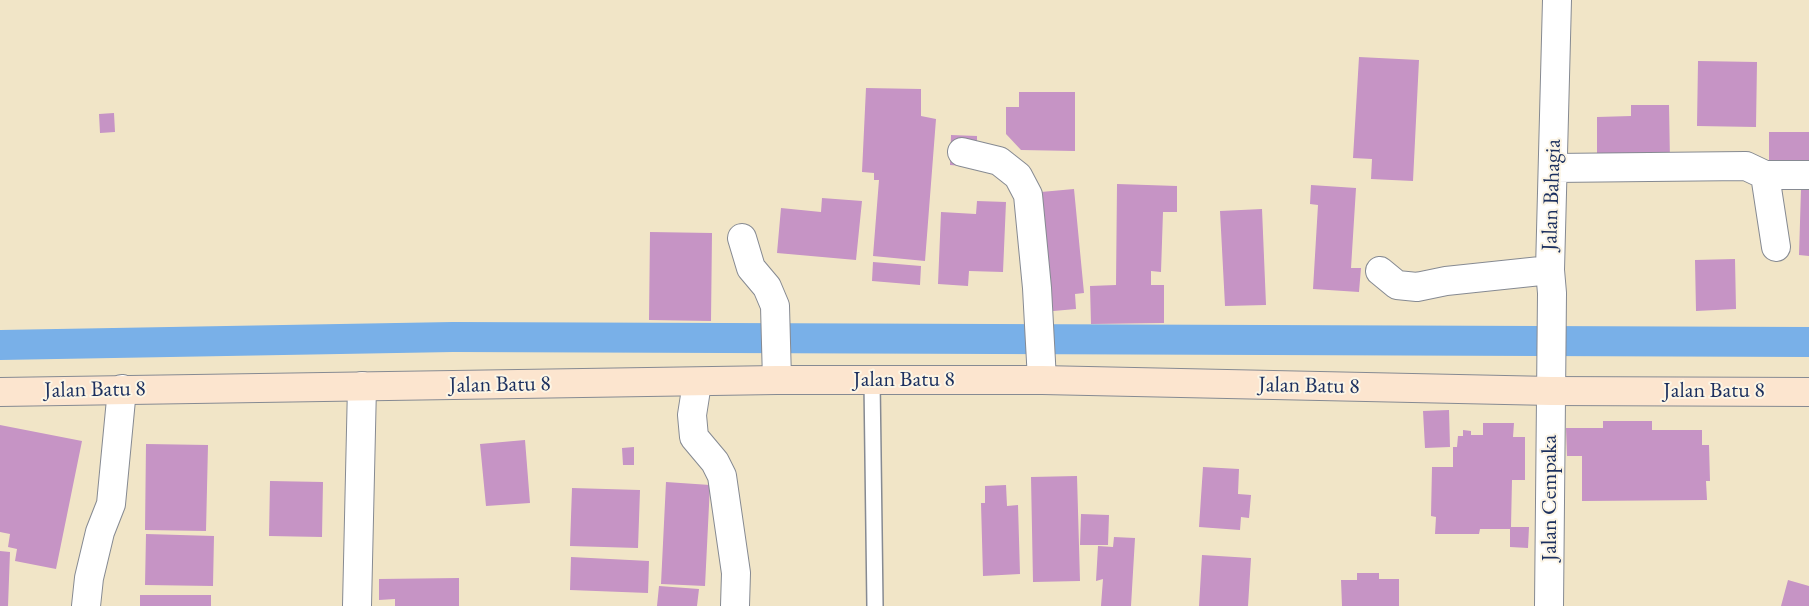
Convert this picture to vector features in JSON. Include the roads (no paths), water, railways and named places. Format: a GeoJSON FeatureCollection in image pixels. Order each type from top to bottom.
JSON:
{"type":"FeatureCollection","features":[{"type":"Feature","properties":{"kind":"street","name":"Jalan Bahagia"},"geometry":{"type":"LineString","coordinates":[[1551,391],[1552,168],[1558,0]]}},
{"type":"Feature","properties":{"kind":"street"},"geometry":{"type":"LineString","coordinates":[[962,152],[999,161],[1018,176],[1028,195],[1037,288],[1042,380]]}},
{"type":"Feature","properties":{"kind":"street"},"geometry":{"type":"LineString","coordinates":[[1552,168],[1746,166],[1765,175],[1809,175]]}},
{"type":"Feature","properties":{"kind":"street"},"geometry":{"type":"LineString","coordinates":[[1765,175],[1776,247]]}},
{"type":"Feature","properties":{"kind":"street"},"geometry":{"type":"LineString","coordinates":[[742,238],[752,268],[767,288],[775,306],[776,368]]}},
{"type":"Feature","properties":{"kind":"street"},"geometry":{"type":"LineString","coordinates":[[1380,271],[1397,285],[1417,287],[1446,281],[1551,282]]}},
{"type":"Feature","properties":{"kind":"street","name":"Jalan Batu 8"},"geometry":{"type":"LineString","coordinates":[[0,392],[697,383],[776,368],[872,380],[1042,380],[1551,391],[1809,392]]}},
{"type":"Feature","properties":{"kind":"street"},"geometry":{"type":"LineString","coordinates":[[697,383],[692,415],[694,438],[715,462],[722,476],[736,573],[735,606]]}},
{"type":"Feature","properties":{"kind":"street"},"geometry":{"type":"LineString","coordinates":[[357,606],[362,386]]}},
{"type":"Feature","properties":{"kind":"street"},"geometry":{"type":"LineString","coordinates":[[86,606],[98,541],[111,504],[122,389]]}},
{"type":"Feature","properties":{"kind":"street","name":"Jalan Cempaka"},"geometry":{"type":"LineString","coordinates":[[1549,606],[1551,391]]}},
{"type":"Feature","properties":{"kind":"lane"},"geometry":{"type":"LineString","coordinates":[[872,380],[875,606]]}},
{"type":"Feature","properties":{"kind":"waterway"},"geometry":{"type":"LineString","coordinates":[[0,345],[453,337],[1809,342]]}}]}
